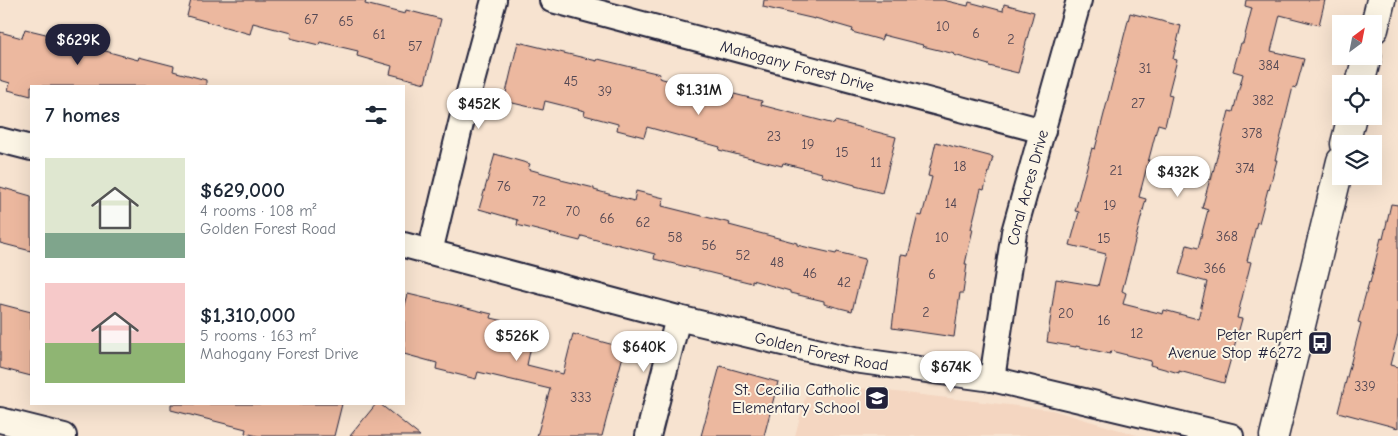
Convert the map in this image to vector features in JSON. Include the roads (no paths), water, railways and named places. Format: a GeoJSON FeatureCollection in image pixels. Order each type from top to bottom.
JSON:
{"type":"FeatureCollection","features":[{"type":"Feature","properties":{"kind":"street"},"geometry":{"type":"LineString","coordinates":[[430,252],[464,111],[494,0]]}},
{"type":"Feature","properties":{"kind":"street","name":"Mahogany Forest Drive"},"geometry":{"type":"LineString","coordinates":[[552,0],[1043,131]]}},
{"type":"Feature","properties":{"kind":"street","name":"Coral Acres Drive"},"geometry":{"type":"LineString","coordinates":[[992,379],[1014,232],[1079,0]]}},
{"type":"Feature","properties":{"kind":"street"},"geometry":{"type":"LineString","coordinates":[[1377,15],[1381,0]]}},
{"type":"Feature","properties":{"kind":"street"},"geometry":{"type":"LineString","coordinates":[[0,140],[30,148]]}},
{"type":"Feature","properties":{"kind":"street"},"geometry":{"type":"LineString","coordinates":[[1274,436],[1335,185]]}},
{"type":"Feature","properties":{"kind":"street","name":"Golden Forest Road"},"geometry":{"type":"LineString","coordinates":[[405,245],[678,318],[854,360],[992,379],[1231,436]]}},
{"type":"Feature","properties":{"kind":"street"},"geometry":{"type":"LineString","coordinates":[[648,436],[678,318]]}},
{"type":"Feature","properties":{"kind":"street"},"geometry":{"type":"LineString","coordinates":[[0,420],[64,436]]}},
{"type":"Feature","properties":{"kind":"place","name":"Peter Rupert Avenue Stop #6272"},"geometry":{"type":"Point","coordinates":[1320,343]}},
{"type":"Feature","properties":{"kind":"place","name":"St. Cecilia Catholic Elementary School"},"geometry":{"type":"Point","coordinates":[877,398]}}]}
